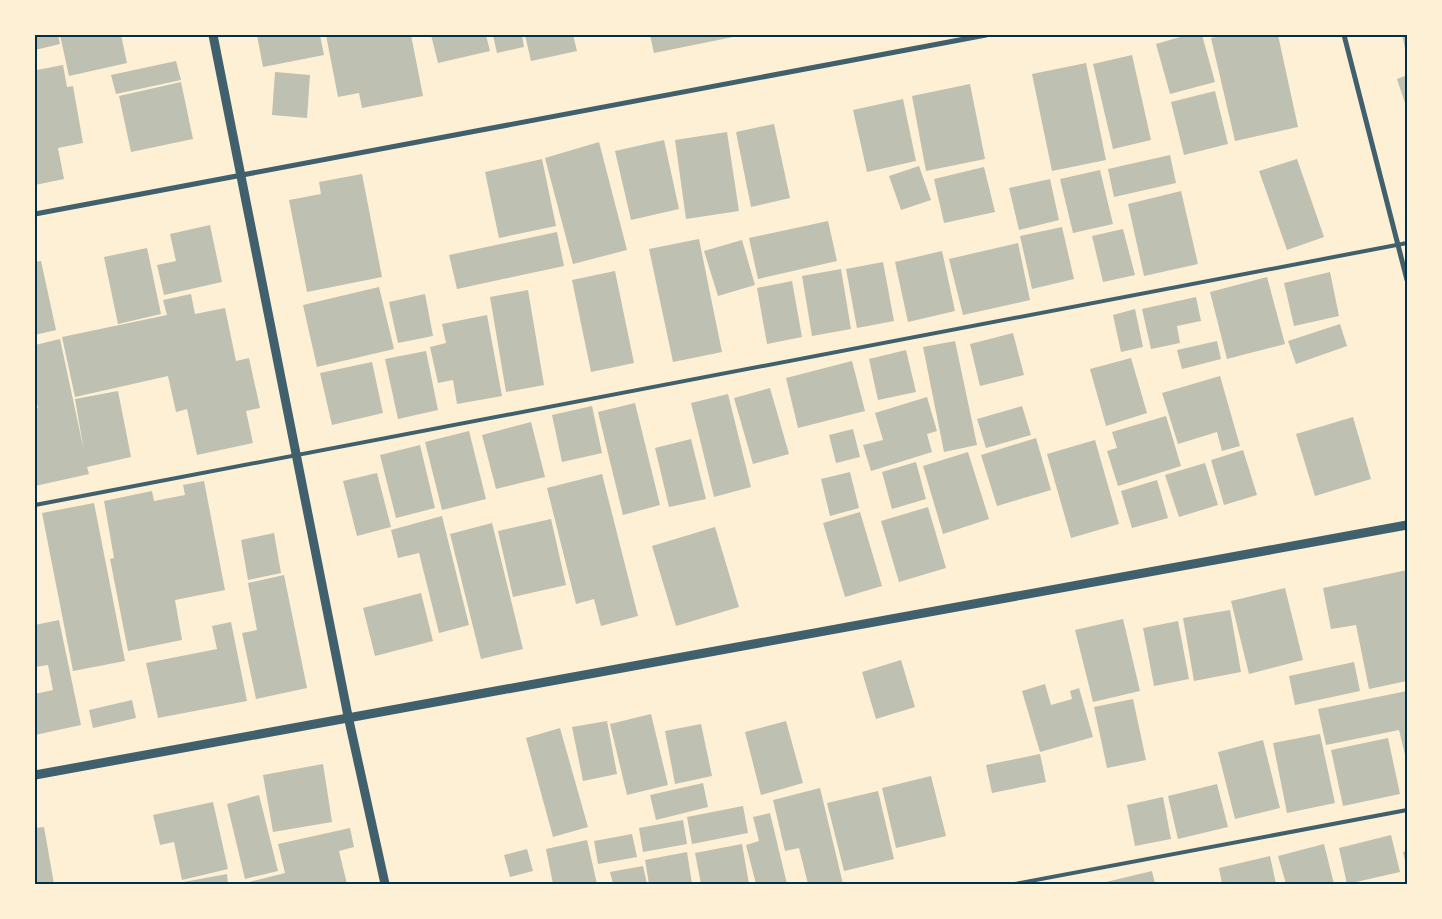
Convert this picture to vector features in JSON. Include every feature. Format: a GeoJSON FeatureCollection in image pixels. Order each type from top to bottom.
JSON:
{"type":"FeatureCollection","features":[{"type":"Feature","properties":{"kind":"street"},"geometry":{"type":"LineString","coordinates":[[213,35],[348,716],[384,884]]}},
{"type":"Feature","properties":{"kind":"street"},"geometry":{"type":"LineString","coordinates":[[35,214],[986,35]]}},
{"type":"Feature","properties":{"kind":"street"},"geometry":{"type":"LineString","coordinates":[[1344,35],[1407,280]]}},
{"type":"Feature","properties":{"kind":"street"},"geometry":{"type":"LineString","coordinates":[[35,775],[348,716],[1407,525]]}},
{"type":"Feature","properties":{"kind":"lane"},"geometry":{"type":"LineString","coordinates":[[35,505],[1407,243]]}},
{"type":"Feature","properties":{"kind":"lane"},"geometry":{"type":"LineString","coordinates":[[1015,884],[1407,810]]}},
{"type":"Feature","properties":{"kind":"building"},"geometry":{"type":"Polygon","coordinates":[[[35,35],[58,35],[60,44],[35,50],[35,35]]]}},
{"type":"Feature","properties":{"kind":"building"},"geometry":{"type":"Polygon","coordinates":[[[60,35],[121,35],[127,63],[69,76],[60,35]]]}},
{"type":"Feature","properties":{"kind":"building"},"geometry":{"type":"Polygon","coordinates":[[[257,35],[320,35],[324,55],[263,67],[257,35]]]}},
{"type":"Feature","properties":{"kind":"building"},"geometry":{"type":"Polygon","coordinates":[[[326,35],[411,35],[423,96],[362,108],[359,93],[338,97],[326,35]]]}},
{"type":"Feature","properties":{"kind":"building"},"geometry":{"type":"Polygon","coordinates":[[[431,35],[486,35],[490,51],[438,63],[431,35]]]}},
{"type":"Feature","properties":{"kind":"building"},"geometry":{"type":"Polygon","coordinates":[[[493,35],[522,35],[524,47],[497,53],[493,35]]]}},
{"type":"Feature","properties":{"kind":"building"},"geometry":{"type":"Polygon","coordinates":[[[525,35],[573,35],[577,51],[531,61],[525,35]]]}},
{"type":"Feature","properties":{"kind":"building"},"geometry":{"type":"Polygon","coordinates":[[[650,35],[738,35],[738,36],[654,53],[650,35]]]}},
{"type":"Feature","properties":{"kind":"building"},"geometry":{"type":"Polygon","coordinates":[[[1187,35],[1202,35],[1215,82],[1170,94],[1156,44],[1187,35]]]}},
{"type":"Feature","properties":{"kind":"building"},"geometry":{"type":"Polygon","coordinates":[[[1226,35],[1278,35],[1298,127],[1235,141],[1211,38],[1226,35]]]}},
{"type":"Feature","properties":{"kind":"building"},"geometry":{"type":"Polygon","coordinates":[[[1402,35],[1407,35],[1407,53],[1406,53],[1402,35]]]}},
{"type":"Feature","properties":{"kind":"building"},"geometry":{"type":"Polygon","coordinates":[[[1132,55],[1151,140],[1113,149],[1093,64],[1132,55]]]}},
{"type":"Feature","properties":{"kind":"building"},"geometry":{"type":"Polygon","coordinates":[[[176,61],[181,80],[116,94],[111,75],[176,61]]]}},
{"type":"Feature","properties":{"kind":"building"},"geometry":{"type":"Polygon","coordinates":[[[1086,63],[1106,160],[1052,171],[1032,74],[1086,63]]]}},
{"type":"Feature","properties":{"kind":"building"},"geometry":{"type":"Polygon","coordinates":[[[35,65],[37,70],[63,65],[67,87],[73,86],[83,143],[58,148],[64,179],[35,185],[35,65]]]}},
{"type":"Feature","properties":{"kind":"building"},"geometry":{"type":"Polygon","coordinates":[[[275,72],[310,75],[307,118],[272,115],[275,72]]]}},
{"type":"Feature","properties":{"kind":"building"},"geometry":{"type":"Polygon","coordinates":[[[1407,75],[1407,109],[1397,79],[1407,75]]]}},
{"type":"Feature","properties":{"kind":"building"},"geometry":{"type":"Polygon","coordinates":[[[181,82],[193,139],[131,152],[119,96],[181,82]]]}},
{"type":"Feature","properties":{"kind":"building"},"geometry":{"type":"Polygon","coordinates":[[[970,84],[985,159],[926,171],[912,96],[970,84]]]}},
{"type":"Feature","properties":{"kind":"building"},"geometry":{"type":"Polygon","coordinates":[[[1215,91],[1228,144],[1184,155],[1171,102],[1215,91]]]}},
{"type":"Feature","properties":{"kind":"building"},"geometry":{"type":"Polygon","coordinates":[[[903,99],[916,161],[867,172],[853,110],[903,99]]]}},
{"type":"Feature","properties":{"kind":"building"},"geometry":{"type":"Polygon","coordinates":[[[774,124],[790,198],[751,207],[736,132],[774,124]]]}},
{"type":"Feature","properties":{"kind":"building"},"geometry":{"type":"Polygon","coordinates":[[[727,132],[739,211],[686,219],[675,140],[727,132]]]}},
{"type":"Feature","properties":{"kind":"building"},"geometry":{"type":"Polygon","coordinates":[[[664,140],[679,209],[631,220],[615,151],[664,140]]]}},
{"type":"Feature","properties":{"kind":"building"},"geometry":{"type":"Polygon","coordinates":[[[599,142],[627,250],[573,264],[545,158],[599,142]]]}},
{"type":"Feature","properties":{"kind":"building"},"geometry":{"type":"Polygon","coordinates":[[[1170,155],[1176,183],[1114,197],[1108,169],[1170,155]]]}},
{"type":"Feature","properties":{"kind":"building"},"geometry":{"type":"Polygon","coordinates":[[[542,159],[556,226],[499,238],[485,172],[542,159]]]}},
{"type":"Feature","properties":{"kind":"building"},"geometry":{"type":"Polygon","coordinates":[[[1297,159],[1324,237],[1287,250],[1259,171],[1297,159]]]}},
{"type":"Feature","properties":{"kind":"building"},"geometry":{"type":"Polygon","coordinates":[[[919,166],[931,200],[901,210],[889,176],[919,166]]]}},
{"type":"Feature","properties":{"kind":"building"},"geometry":{"type":"Polygon","coordinates":[[[984,167],[995,212],[944,223],[934,179],[984,167]]]}},
{"type":"Feature","properties":{"kind":"building"},"geometry":{"type":"Polygon","coordinates":[[[1100,170],[1113,224],[1073,233],[1060,179],[1100,170]]]}},
{"type":"Feature","properties":{"kind":"building"},"geometry":{"type":"Polygon","coordinates":[[[362,174],[382,277],[307,292],[289,200],[321,194],[319,182],[362,174]]]}},
{"type":"Feature","properties":{"kind":"building"},"geometry":{"type":"Polygon","coordinates":[[[1050,179],[1059,220],[1019,230],[1009,188],[1050,179]]]}},
{"type":"Feature","properties":{"kind":"building"},"geometry":{"type":"Polygon","coordinates":[[[1181,191],[1198,264],[1144,276],[1128,204],[1181,191]]]}},
{"type":"Feature","properties":{"kind":"building"},"geometry":{"type":"Polygon","coordinates":[[[828,221],[837,261],[758,279],[749,238],[828,221]]]}},
{"type":"Feature","properties":{"kind":"building"},"geometry":{"type":"Polygon","coordinates":[[[210,225],[222,282],[164,295],[157,265],[176,261],[170,234],[210,225]]]}},
{"type":"Feature","properties":{"kind":"building"},"geometry":{"type":"Polygon","coordinates":[[[1062,227],[1074,279],[1032,289],[1020,236],[1062,227]]]}},
{"type":"Feature","properties":{"kind":"building"},"geometry":{"type":"Polygon","coordinates":[[[1123,229],[1135,275],[1103,282],[1092,236],[1123,229]]]}},
{"type":"Feature","properties":{"kind":"building"},"geometry":{"type":"Polygon","coordinates":[[[557,232],[564,266],[457,289],[449,255],[557,232]]]}},
{"type":"Feature","properties":{"kind":"building"},"geometry":{"type":"Polygon","coordinates":[[[699,239],[722,352],[673,362],[649,249],[699,239]]]}},
{"type":"Feature","properties":{"kind":"building"},"geometry":{"type":"Polygon","coordinates":[[[742,240],[755,285],[718,296],[704,251],[742,240]]]}},
{"type":"Feature","properties":{"kind":"building"},"geometry":{"type":"Polygon","coordinates":[[[1018,243],[1030,300],[963,315],[949,259],[1018,243]]]}},
{"type":"Feature","properties":{"kind":"building"},"geometry":{"type":"Polygon","coordinates":[[[147,248],[161,314],[118,324],[104,257],[147,248]]]}},
{"type":"Feature","properties":{"kind":"building"},"geometry":{"type":"Polygon","coordinates":[[[942,251],[955,311],[908,322],[895,262],[942,251]]]}},
{"type":"Feature","properties":{"kind":"building"},"geometry":{"type":"Polygon","coordinates":[[[41,261],[56,330],[35,335],[35,262],[41,261]]]}},
{"type":"Feature","properties":{"kind":"building"},"geometry":{"type":"Polygon","coordinates":[[[883,262],[894,321],[857,328],[846,269],[883,262]]]}},
{"type":"Feature","properties":{"kind":"building"},"geometry":{"type":"Polygon","coordinates":[[[841,269],[851,329],[812,336],[802,276],[841,269]]]}},
{"type":"Feature","properties":{"kind":"building"},"geometry":{"type":"Polygon","coordinates":[[[615,271],[634,363],[591,372],[572,280],[615,271]]]}},
{"type":"Feature","properties":{"kind":"building"},"geometry":{"type":"Polygon","coordinates":[[[1330,272],[1339,316],[1294,326],[1284,283],[1330,272]]]}},
{"type":"Feature","properties":{"kind":"building"},"geometry":{"type":"Polygon","coordinates":[[[1267,277],[1285,344],[1227,359],[1210,292],[1267,277]]]}},
{"type":"Feature","properties":{"kind":"building"},"geometry":{"type":"Polygon","coordinates":[[[792,281],[802,337],[767,344],[757,288],[792,281]]]}},
{"type":"Feature","properties":{"kind":"building"},"geometry":{"type":"Polygon","coordinates":[[[379,287],[394,349],[317,367],[303,305],[379,287]]]}},
{"type":"Feature","properties":{"kind":"building"},"geometry":{"type":"Polygon","coordinates":[[[528,290],[544,385],[506,392],[490,297],[528,290]]]}},
{"type":"Feature","properties":{"kind":"building"},"geometry":{"type":"Polygon","coordinates":[[[191,294],[195,314],[225,308],[236,361],[249,358],[260,408],[246,411],[253,443],[197,455],[187,409],[176,412],[168,376],[75,397],[62,337],[167,315],[163,300],[191,294]]]}},
{"type":"Feature","properties":{"kind":"building"},"geometry":{"type":"Polygon","coordinates":[[[425,294],[433,336],[398,343],[389,302],[425,294]]]}},
{"type":"Feature","properties":{"kind":"building"},"geometry":{"type":"Polygon","coordinates":[[[1196,297],[1201,321],[1177,326],[1180,343],[1151,349],[1142,309],[1196,297]]]}},
{"type":"Feature","properties":{"kind":"building"},"geometry":{"type":"Polygon","coordinates":[[[1135,309],[1143,347],[1121,352],[1113,315],[1135,309]]]}},
{"type":"Feature","properties":{"kind":"building"},"geometry":{"type":"Polygon","coordinates":[[[487,315],[502,396],[457,404],[453,380],[438,383],[430,347],[446,343],[442,324],[487,315]]]}},
{"type":"Feature","properties":{"kind":"building"},"geometry":{"type":"Polygon","coordinates":[[[1340,324],[1347,346],[1296,364],[1288,341],[1340,324]]]}},
{"type":"Feature","properties":{"kind":"building"},"geometry":{"type":"Polygon","coordinates":[[[1013,333],[1024,375],[980,386],[970,344],[1013,333]]]}},
{"type":"Feature","properties":{"kind":"building"},"geometry":{"type":"Polygon","coordinates":[[[60,339],[84,451],[75,399],[118,391],[131,457],[87,467],[89,474],[35,486],[35,409],[38,408],[35,394],[35,345],[60,339]]]}},
{"type":"Feature","properties":{"kind":"building"},"geometry":{"type":"Polygon","coordinates":[[[955,341],[977,445],[944,452],[923,347],[955,341]]]}},
{"type":"Feature","properties":{"kind":"building"},"geometry":{"type":"Polygon","coordinates":[[[1217,341],[1221,359],[1182,369],[1177,350],[1217,341]]]}},
{"type":"Feature","properties":{"kind":"building"},"geometry":{"type":"Polygon","coordinates":[[[906,350],[916,392],[878,400],[869,359],[906,350]]]}},
{"type":"Feature","properties":{"kind":"building"},"geometry":{"type":"Polygon","coordinates":[[[426,351],[438,410],[398,419],[385,359],[426,351]]]}},
{"type":"Feature","properties":{"kind":"building"},"geometry":{"type":"Polygon","coordinates":[[[1131,358],[1147,413],[1106,426],[1090,369],[1131,358]]]}},
{"type":"Feature","properties":{"kind":"building"},"geometry":{"type":"Polygon","coordinates":[[[852,361],[865,411],[798,428],[786,378],[852,361]]]}},
{"type":"Feature","properties":{"kind":"building"},"geometry":{"type":"Polygon","coordinates":[[[372,362],[383,413],[332,425],[320,373],[372,362]]]}},
{"type":"Feature","properties":{"kind":"building"},"geometry":{"type":"Polygon","coordinates":[[[1220,376],[1240,446],[1222,451],[1217,432],[1178,444],[1162,393],[1220,376]]]}},
{"type":"Feature","properties":{"kind":"building"},"geometry":{"type":"Polygon","coordinates":[[[770,388],[789,454],[753,464],[734,398],[770,388]]]}},
{"type":"Feature","properties":{"kind":"building"},"geometry":{"type":"Polygon","coordinates":[[[728,394],[751,487],[714,497],[691,403],[728,394]]]}},
{"type":"Feature","properties":{"kind":"building"},"geometry":{"type":"Polygon","coordinates":[[[927,397],[937,431],[927,434],[932,452],[871,471],[863,445],[883,440],[875,413],[927,397]]]}},
{"type":"Feature","properties":{"kind":"building"},"geometry":{"type":"Polygon","coordinates":[[[635,403],[660,505],[623,515],[598,412],[635,403]]]}},
{"type":"Feature","properties":{"kind":"building"},"geometry":{"type":"Polygon","coordinates":[[[592,406],[602,453],[562,462],[552,415],[592,406]]]}},
{"type":"Feature","properties":{"kind":"building"},"geometry":{"type":"Polygon","coordinates":[[[1022,406],[1031,435],[986,448],[977,419],[1022,406]]]}},
{"type":"Feature","properties":{"kind":"building"},"geometry":{"type":"Polygon","coordinates":[[[1166,416],[1181,466],[1118,486],[1107,451],[1117,448],[1112,432],[1166,416]]]}},
{"type":"Feature","properties":{"kind":"building"},"geometry":{"type":"Polygon","coordinates":[[[1353,417],[1371,479],[1315,496],[1296,434],[1353,417]]]}},
{"type":"Feature","properties":{"kind":"building"},"geometry":{"type":"Polygon","coordinates":[[[531,422],[545,477],[496,489],[482,435],[531,422]]]}},
{"type":"Feature","properties":{"kind":"building"},"geometry":{"type":"Polygon","coordinates":[[[853,429],[860,457],[836,463],[829,435],[853,429]]]}},
{"type":"Feature","properties":{"kind":"building"},"geometry":{"type":"Polygon","coordinates":[[[469,431],[486,499],[442,510],[425,442],[469,431]]]}},
{"type":"Feature","properties":{"kind":"building"},"geometry":{"type":"Polygon","coordinates":[[[1036,438],[1051,490],[997,506],[981,455],[1036,438]]]}},
{"type":"Feature","properties":{"kind":"building"},"geometry":{"type":"Polygon","coordinates":[[[691,439],[706,499],[669,507],[655,448],[691,439]]]}},
{"type":"Feature","properties":{"kind":"building"},"geometry":{"type":"Polygon","coordinates":[[[1095,440],[1119,524],[1071,538],[1047,454],[1095,440]]]}},
{"type":"Feature","properties":{"kind":"building"},"geometry":{"type":"Polygon","coordinates":[[[420,445],[435,508],[396,518],[380,455],[420,445]]]}},
{"type":"Feature","properties":{"kind":"building"},"geometry":{"type":"Polygon","coordinates":[[[1243,450],[1257,495],[1224,505],[1211,460],[1243,450]]]}},
{"type":"Feature","properties":{"kind":"building"},"geometry":{"type":"Polygon","coordinates":[[[968,452],[989,519],[943,534],[923,466],[968,452]]]}},
{"type":"Feature","properties":{"kind":"building"},"geometry":{"type":"Polygon","coordinates":[[[916,462],[926,499],[892,509],[882,472],[916,462]]]}},
{"type":"Feature","properties":{"kind":"building"},"geometry":{"type":"Polygon","coordinates":[[[1205,463],[1218,505],[1179,517],[1165,475],[1205,463]]]}},
{"type":"Feature","properties":{"kind":"building"},"geometry":{"type":"Polygon","coordinates":[[[850,472],[859,508],[830,516],[821,479],[850,472]]]}},
{"type":"Feature","properties":{"kind":"building"},"geometry":{"type":"Polygon","coordinates":[[[377,473],[391,527],[357,536],[343,481],[377,473]]]}},
{"type":"Feature","properties":{"kind":"building"},"geometry":{"type":"Polygon","coordinates":[[[602,474],[638,616],[601,626],[594,599],[576,604],[547,488],[602,474]]]}},
{"type":"Feature","properties":{"kind":"building"},"geometry":{"type":"Polygon","coordinates":[[[1157,480],[1168,518],[1132,528],[1121,491],[1157,480]]]}},
{"type":"Feature","properties":{"kind":"building"},"geometry":{"type":"Polygon","coordinates":[[[204,481],[225,590],[175,600],[182,640],[128,651],[110,559],[114,558],[104,501],[152,491],[154,501],[185,495],[183,485],[204,481]]]}},
{"type":"Feature","properties":{"kind":"building"},"geometry":{"type":"Polygon","coordinates":[[[94,503],[125,661],[73,671],[42,513],[94,503]]]}},
{"type":"Feature","properties":{"kind":"building"},"geometry":{"type":"Polygon","coordinates":[[[928,507],[946,568],[899,582],[881,521],[928,507]]]}},
{"type":"Feature","properties":{"kind":"building"},"geometry":{"type":"Polygon","coordinates":[[[860,512],[882,586],[845,597],[823,523],[860,512]]]}},
{"type":"Feature","properties":{"kind":"building"},"geometry":{"type":"Polygon","coordinates":[[[442,516],[469,625],[439,633],[419,553],[398,558],[391,530],[442,516]]]}},
{"type":"Feature","properties":{"kind":"building"},"geometry":{"type":"Polygon","coordinates":[[[551,519],[566,585],[513,597],[498,531],[551,519]]]}},
{"type":"Feature","properties":{"kind":"building"},"geometry":{"type":"Polygon","coordinates":[[[492,523],[523,649],[481,659],[450,534],[492,523]]]}},
{"type":"Feature","properties":{"kind":"building"},"geometry":{"type":"Polygon","coordinates":[[[715,527],[739,607],[676,626],[652,546],[715,527]]]}},
{"type":"Feature","properties":{"kind":"building"},"geometry":{"type":"Polygon","coordinates":[[[274,533],[281,573],[248,580],[241,540],[274,533]]]}},
{"type":"Feature","properties":{"kind":"building"},"geometry":{"type":"Polygon","coordinates":[[[1407,570],[1407,681],[1369,689],[1356,625],[1331,629],[1323,588],[1407,570]]]}},
{"type":"Feature","properties":{"kind":"building"},"geometry":{"type":"Polygon","coordinates":[[[284,575],[307,688],[256,699],[242,633],[257,630],[248,583],[284,575]]]}},
{"type":"Feature","properties":{"kind":"building"},"geometry":{"type":"Polygon","coordinates":[[[1285,588],[1303,660],[1249,674],[1231,601],[1285,588]]]}},
{"type":"Feature","properties":{"kind":"building"},"geometry":{"type":"Polygon","coordinates":[[[421,593],[433,641],[375,656],[363,608],[421,593]]]}},
{"type":"Feature","properties":{"kind":"building"},"geometry":{"type":"Polygon","coordinates":[[[1230,610],[1241,672],[1194,681],[1183,618],[1230,610]]]}},
{"type":"Feature","properties":{"kind":"building"},"geometry":{"type":"Polygon","coordinates":[[[1123,619],[1140,691],[1093,702],[1075,630],[1123,619]]]}},
{"type":"Feature","properties":{"kind":"building"},"geometry":{"type":"Polygon","coordinates":[[[59,620],[81,725],[35,735],[35,694],[53,690],[48,665],[35,667],[35,625],[59,620]]]}},
{"type":"Feature","properties":{"kind":"building"},"geometry":{"type":"Polygon","coordinates":[[[1178,621],[1189,679],[1154,686],[1143,628],[1178,621]]]}},
{"type":"Feature","properties":{"kind":"building"},"geometry":{"type":"Polygon","coordinates":[[[231,622],[247,701],[158,718],[146,663],[217,649],[212,626],[231,622]]]}},
{"type":"Feature","properties":{"kind":"building"},"geometry":{"type":"Polygon","coordinates":[[[901,660],[915,707],[876,719],[862,672],[901,660]]]}},
{"type":"Feature","properties":{"kind":"building"},"geometry":{"type":"Polygon","coordinates":[[[1354,662],[1360,691],[1295,705],[1289,676],[1354,662]]]}},
{"type":"Feature","properties":{"kind":"building"},"geometry":{"type":"Polygon","coordinates":[[[1045,684],[1051,705],[1072,699],[1070,691],[1079,688],[1093,737],[1040,752],[1022,691],[1045,684]]]}},
{"type":"Feature","properties":{"kind":"building"},"geometry":{"type":"Polygon","coordinates":[[[1407,691],[1407,763],[1399,730],[1326,745],[1318,709],[1407,691]]]}},
{"type":"Feature","properties":{"kind":"building"},"geometry":{"type":"Polygon","coordinates":[[[1133,699],[1146,760],[1107,768],[1094,707],[1133,699]]]}},
{"type":"Feature","properties":{"kind":"building"},"geometry":{"type":"Polygon","coordinates":[[[132,700],[136,718],[93,728],[89,710],[132,700]]]}},
{"type":"Feature","properties":{"kind":"building"},"geometry":{"type":"Polygon","coordinates":[[[651,714],[668,785],[627,795],[610,724],[651,714]]]}},
{"type":"Feature","properties":{"kind":"building"},"geometry":{"type":"Polygon","coordinates":[[[607,721],[617,774],[583,781],[572,727],[607,721]]]}},
{"type":"Feature","properties":{"kind":"building"},"geometry":{"type":"Polygon","coordinates":[[[786,721],[803,783],[761,795],[745,732],[786,721]]]}},
{"type":"Feature","properties":{"kind":"building"},"geometry":{"type":"Polygon","coordinates":[[[701,724],[712,776],[675,784],[665,731],[701,724]]]}},
{"type":"Feature","properties":{"kind":"building"},"geometry":{"type":"Polygon","coordinates":[[[560,728],[588,827],[553,837],[526,738],[560,728]]]}},
{"type":"Feature","properties":{"kind":"building"},"geometry":{"type":"Polygon","coordinates":[[[1320,734],[1335,803],[1287,813],[1273,743],[1320,734]]]}},
{"type":"Feature","properties":{"kind":"building"},"geometry":{"type":"Polygon","coordinates":[[[1388,738],[1400,794],[1343,806],[1331,750],[1388,738]]]}},
{"type":"Feature","properties":{"kind":"building"},"geometry":{"type":"Polygon","coordinates":[[[1263,740],[1280,808],[1235,819],[1218,752],[1263,740]]]}},
{"type":"Feature","properties":{"kind":"building"},"geometry":{"type":"Polygon","coordinates":[[[1040,754],[1046,782],[992,793],[986,765],[1040,754]]]}},
{"type":"Feature","properties":{"kind":"building"},"geometry":{"type":"Polygon","coordinates":[[[323,764],[332,822],[273,832],[263,775],[323,764]]]}},
{"type":"Feature","properties":{"kind":"building"},"geometry":{"type":"Polygon","coordinates":[[[931,776],[946,836],[896,848],[882,788],[931,776]]]}},
{"type":"Feature","properties":{"kind":"building"},"geometry":{"type":"Polygon","coordinates":[[[703,783],[708,807],[656,820],[650,795],[703,783]]]}},
{"type":"Feature","properties":{"kind":"building"},"geometry":{"type":"Polygon","coordinates":[[[1217,784],[1228,827],[1178,839],[1168,796],[1217,784]]]}},
{"type":"Feature","properties":{"kind":"building"},"geometry":{"type":"Polygon","coordinates":[[[820,788],[843,884],[808,884],[799,848],[785,851],[773,800],[820,788]]]}},
{"type":"Feature","properties":{"kind":"building"},"geometry":{"type":"Polygon","coordinates":[[[878,791],[894,859],[844,871],[827,803],[878,791]]]}},
{"type":"Feature","properties":{"kind":"building"},"geometry":{"type":"Polygon","coordinates":[[[259,795],[278,871],[245,879],[227,804],[259,795]]]}},
{"type":"Feature","properties":{"kind":"building"},"geometry":{"type":"Polygon","coordinates":[[[1163,797],[1171,839],[1135,846],[1127,805],[1163,797]]]}},
{"type":"Feature","properties":{"kind":"building"},"geometry":{"type":"Polygon","coordinates":[[[213,802],[228,869],[182,880],[174,842],[160,845],[153,815],[213,802]]]}},
{"type":"Feature","properties":{"kind":"building"},"geometry":{"type":"Polygon","coordinates":[[[743,806],[748,833],[692,844],[687,817],[743,806]]]}},
{"type":"Feature","properties":{"kind":"building"},"geometry":{"type":"Polygon","coordinates":[[[770,813],[787,884],[756,884],[746,845],[759,841],[753,817],[770,813]]]}},
{"type":"Feature","properties":{"kind":"building"},"geometry":{"type":"Polygon","coordinates":[[[683,820],[687,844],[643,852],[639,828],[683,820]]]}},
{"type":"Feature","properties":{"kind":"building"},"geometry":{"type":"Polygon","coordinates":[[[44,827],[54,884],[35,884],[35,828],[44,827]]]}},
{"type":"Feature","properties":{"kind":"building"},"geometry":{"type":"Polygon","coordinates":[[[350,828],[354,847],[339,851],[347,884],[241,884],[285,873],[278,844],[350,828]]]}},
{"type":"Feature","properties":{"kind":"building"},"geometry":{"type":"Polygon","coordinates":[[[632,834],[637,857],[598,864],[594,841],[632,834]]]}},
{"type":"Feature","properties":{"kind":"building"},"geometry":{"type":"Polygon","coordinates":[[[1391,835],[1400,872],[1347,884],[1339,848],[1391,835]]]}},
{"type":"Feature","properties":{"kind":"building"},"geometry":{"type":"Polygon","coordinates":[[[587,840],[597,884],[553,884],[546,849],[587,840]]]}},
{"type":"Feature","properties":{"kind":"building"},"geometry":{"type":"Polygon","coordinates":[[[742,844],[749,884],[701,884],[695,853],[742,844]]]}},
{"type":"Feature","properties":{"kind":"building"},"geometry":{"type":"Polygon","coordinates":[[[1324,844],[1334,884],[1286,884],[1278,856],[1324,844]]]}},
{"type":"Feature","properties":{"kind":"building"},"geometry":{"type":"Polygon","coordinates":[[[527,849],[533,871],[510,877],[504,855],[527,849]]]}},
{"type":"Feature","properties":{"kind":"building"},"geometry":{"type":"Polygon","coordinates":[[[1407,851],[1407,865],[1406,865],[1403,852],[1407,851]]]}},
{"type":"Feature","properties":{"kind":"building"},"geometry":{"type":"Polygon","coordinates":[[[687,852],[692,884],[649,884],[645,860],[687,852]]]}},
{"type":"Feature","properties":{"kind":"building"},"geometry":{"type":"Polygon","coordinates":[[[1270,856],[1276,884],[1222,884],[1219,868],[1270,856]]]}},
{"type":"Feature","properties":{"kind":"building"},"geometry":{"type":"Polygon","coordinates":[[[643,866],[647,884],[613,884],[610,872],[643,866]]]}},
{"type":"Feature","properties":{"kind":"building"},"geometry":{"type":"Polygon","coordinates":[[[1152,871],[1155,884],[1107,884],[1106,882],[1152,871]]]}},
{"type":"Feature","properties":{"kind":"building"},"geometry":{"type":"Polygon","coordinates":[[[227,874],[228,884],[178,884],[178,883],[227,874]]]}}]}
